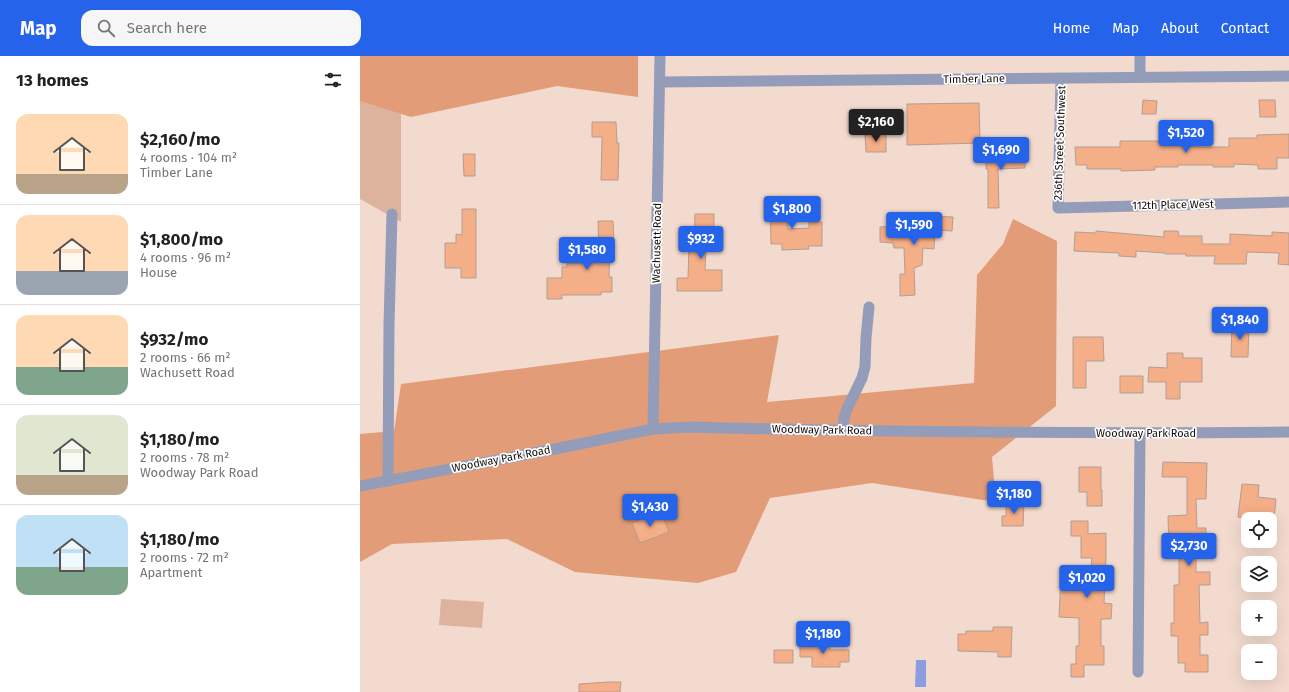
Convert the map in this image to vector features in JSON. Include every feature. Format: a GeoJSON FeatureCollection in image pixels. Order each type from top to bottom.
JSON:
{"type":"FeatureCollection","features":[{"type":"Feature","properties":{"kind":"street","name":"Wachusett Road"},"geometry":{"type":"LineString","coordinates":[[653,429],[660,56]]}},
{"type":"Feature","properties":{"kind":"street"},"geometry":{"type":"LineString","coordinates":[[1140,56],[1140,77]]}},
{"type":"Feature","properties":{"kind":"street","name":"Timber Lane"},"geometry":{"type":"LineString","coordinates":[[660,82],[1289,76]]}},
{"type":"Feature","properties":{"kind":"street","name":"236th Street Southwest"},"geometry":{"type":"LineString","coordinates":[[1058,208],[1062,78]]}},
{"type":"Feature","properties":{"kind":"street","name":"112th Place West"},"geometry":{"type":"LineString","coordinates":[[1058,208],[1289,202]]}},
{"type":"Feature","properties":{"kind":"street"},"geometry":{"type":"LineString","coordinates":[[388,481],[389,324],[392,214]]}},
{"type":"Feature","properties":{"kind":"street"},"geometry":{"type":"LineString","coordinates":[[843,430],[844,418],[847,409],[862,378],[865,367],[866,338],[870,307]]}},
{"type":"Feature","properties":{"kind":"street","name":"Woodway Park Road"},"geometry":{"type":"LineString","coordinates":[[360,486],[653,429],[688,427],[1140,433],[1289,432]]}},
{"type":"Feature","properties":{"kind":"street"},"geometry":{"type":"LineString","coordinates":[[1138,672],[1140,433]]}},
{"type":"Feature","properties":{"kind":"shaded area"},"geometry":{"type":"Polygon","coordinates":[[[360,56],[401,65],[401,222],[360,199],[360,56]]]}},
{"type":"Feature","properties":{"kind":"shaded area"},"geometry":{"type":"Polygon","coordinates":[[[360,56],[638,56],[638,97],[557,86],[411,117],[360,101],[360,56]]]}},
{"type":"Feature","properties":{"kind":"shaded area"},"geometry":{"type":"Polygon","coordinates":[[[1013,219],[1057,241],[1056,406],[992,457],[996,502],[872,483],[770,498],[736,572],[698,583],[575,572],[507,539],[392,544],[360,562],[360,434],[394,431],[401,384],[779,335],[767,402],[974,383],[977,275],[1003,244],[1013,219]]]}},
{"type":"Feature","properties":{"kind":"shaded area"},"geometry":{"type":"Polygon","coordinates":[[[441,599],[484,602],[482,628],[439,625],[441,599]]]}},
{"type":"Feature","properties":{"kind":"water"},"geometry":{"type":"Polygon","coordinates":[[[916,660],[926,660],[926,687],[915,687],[916,660]]]}},
{"type":"Feature","properties":{"kind":"building"},"geometry":{"type":"Polygon","coordinates":[[[1143,100],[1157,101],[1156,114],[1142,114],[1143,100]]]}},
{"type":"Feature","properties":{"kind":"building"},"geometry":{"type":"Polygon","coordinates":[[[1259,100],[1275,100],[1276,117],[1260,117],[1259,100]]]}},
{"type":"Feature","properties":{"kind":"building"},"geometry":{"type":"Polygon","coordinates":[[[979,103],[980,143],[907,145],[907,104],[979,103]]]}},
{"type":"Feature","properties":{"kind":"building"},"geometry":{"type":"Polygon","coordinates":[[[592,122],[616,122],[617,143],[619,143],[618,180],[601,180],[602,137],[592,137],[592,122]]]}},
{"type":"Feature","properties":{"kind":"building"},"geometry":{"type":"Polygon","coordinates":[[[1167,132],[1179,132],[1179,146],[1200,147],[1229,147],[1229,138],[1257,138],[1257,135],[1289,134],[1289,158],[1277,158],[1277,169],[1258,169],[1258,165],[1234,164],[1234,167],[1213,167],[1213,165],[1178,165],[1178,167],[1155,167],[1155,170],[1121,171],[1121,169],[1087,169],[1087,165],[1076,165],[1075,147],[1120,147],[1120,141],[1167,141],[1167,132]]]}},
{"type":"Feature","properties":{"kind":"building"},"geometry":{"type":"Polygon","coordinates":[[[886,134],[886,152],[866,152],[865,135],[886,134]]]}},
{"type":"Feature","properties":{"kind":"building"},"geometry":{"type":"Polygon","coordinates":[[[986,151],[1025,151],[1025,168],[998,169],[999,208],[988,208],[988,169],[986,169],[986,151]]]}},
{"type":"Feature","properties":{"kind":"building"},"geometry":{"type":"Polygon","coordinates":[[[463,154],[475,154],[475,176],[464,176],[463,154]]]}},
{"type":"Feature","properties":{"kind":"building"},"geometry":{"type":"Polygon","coordinates":[[[788,201],[788,229],[809,228],[809,222],[822,222],[822,246],[808,246],[809,249],[782,250],[782,244],[771,244],[770,202],[788,201]]]}},
{"type":"Feature","properties":{"kind":"building"},"geometry":{"type":"Polygon","coordinates":[[[462,209],[476,209],[476,278],[461,278],[461,268],[445,268],[445,243],[456,243],[456,234],[462,235],[462,209]]]}},
{"type":"Feature","properties":{"kind":"building"},"geometry":{"type":"Polygon","coordinates":[[[695,214],[714,214],[714,227],[710,227],[709,246],[706,246],[705,270],[722,270],[722,291],[677,291],[677,278],[688,278],[689,244],[694,244],[695,214]]]}},
{"type":"Feature","properties":{"kind":"building"},"geometry":{"type":"Polygon","coordinates":[[[929,216],[953,217],[952,231],[935,230],[934,249],[923,248],[922,265],[914,268],[915,295],[900,296],[900,274],[905,274],[904,248],[894,248],[893,243],[880,242],[880,227],[902,226],[928,228],[929,216]]]}},
{"type":"Feature","properties":{"kind":"building"},"geometry":{"type":"Polygon","coordinates":[[[598,221],[613,221],[614,247],[610,247],[609,277],[612,277],[612,292],[601,292],[601,295],[562,295],[562,299],[547,299],[547,278],[562,278],[562,267],[567,267],[567,263],[593,263],[593,255],[599,255],[598,221]]]}},
{"type":"Feature","properties":{"kind":"building"},"geometry":{"type":"Polygon","coordinates":[[[1096,231],[1164,237],[1164,231],[1178,231],[1179,236],[1202,236],[1202,244],[1230,244],[1230,234],[1272,236],[1272,232],[1289,233],[1289,265],[1278,264],[1279,253],[1247,252],[1246,264],[1214,264],[1215,256],[1186,256],[1186,254],[1165,254],[1136,251],[1136,257],[1119,256],[1119,253],[1074,251],[1075,232],[1096,233],[1096,231]]]}},
{"type":"Feature","properties":{"kind":"building"},"geometry":{"type":"Polygon","coordinates":[[[1232,325],[1249,325],[1248,357],[1231,357],[1232,325]]]}},
{"type":"Feature","properties":{"kind":"building"},"geometry":{"type":"Polygon","coordinates":[[[1073,337],[1103,337],[1104,361],[1086,361],[1086,388],[1073,388],[1073,337]]]}},
{"type":"Feature","properties":{"kind":"building"},"geometry":{"type":"Polygon","coordinates":[[[1167,353],[1183,353],[1183,358],[1202,358],[1202,382],[1180,382],[1180,399],[1166,399],[1166,382],[1148,382],[1149,367],[1167,368],[1167,353]]]}},
{"type":"Feature","properties":{"kind":"building"},"geometry":{"type":"Polygon","coordinates":[[[1120,376],[1143,376],[1143,393],[1120,393],[1120,376]]]}},
{"type":"Feature","properties":{"kind":"building"},"geometry":{"type":"Polygon","coordinates":[[[1163,462],[1207,463],[1206,499],[1196,499],[1197,528],[1206,528],[1206,542],[1198,542],[1198,550],[1196,550],[1196,572],[1210,572],[1210,585],[1199,585],[1200,623],[1208,622],[1208,635],[1200,635],[1200,655],[1208,655],[1208,672],[1185,672],[1185,663],[1178,663],[1178,636],[1171,636],[1171,623],[1174,623],[1174,585],[1179,585],[1179,554],[1169,554],[1168,516],[1187,515],[1187,477],[1162,477],[1163,462]]]}},
{"type":"Feature","properties":{"kind":"building"},"geometry":{"type":"Polygon","coordinates":[[[1079,467],[1101,467],[1102,506],[1087,506],[1087,492],[1079,492],[1079,467]]]}},
{"type":"Feature","properties":{"kind":"building"},"geometry":{"type":"Polygon","coordinates":[[[1242,484],[1259,485],[1258,497],[1276,499],[1275,512],[1241,512],[1241,517],[1238,517],[1242,484]]]}},
{"type":"Feature","properties":{"kind":"building"},"geometry":{"type":"Polygon","coordinates":[[[1006,502],[1024,503],[1023,526],[1002,526],[1002,516],[1006,516],[1006,502]]]}},
{"type":"Feature","properties":{"kind":"building"},"geometry":{"type":"Polygon","coordinates":[[[662,514],[669,532],[640,543],[632,523],[652,515],[653,518],[662,514]]]}},
{"type":"Feature","properties":{"kind":"building"},"geometry":{"type":"Polygon","coordinates":[[[1071,521],[1088,521],[1088,534],[1106,533],[1104,603],[1112,604],[1111,619],[1101,619],[1101,646],[1104,646],[1104,665],[1084,665],[1084,677],[1071,677],[1071,664],[1076,664],[1076,646],[1079,646],[1079,618],[1059,617],[1061,575],[1090,576],[1092,558],[1081,558],[1081,536],[1071,536],[1071,521]]]}},
{"type":"Feature","properties":{"kind":"building"},"geometry":{"type":"Polygon","coordinates":[[[993,627],[1012,627],[1011,657],[998,657],[998,652],[958,651],[958,634],[966,634],[966,631],[993,631],[993,627]]]}},
{"type":"Feature","properties":{"kind":"building"},"geometry":{"type":"Polygon","coordinates":[[[800,639],[813,639],[813,646],[830,646],[830,650],[849,650],[849,662],[840,662],[840,667],[812,667],[812,657],[800,657],[800,639]]]}},
{"type":"Feature","properties":{"kind":"building"},"geometry":{"type":"Polygon","coordinates":[[[774,650],[793,650],[793,663],[774,663],[774,650]]]}},
{"type":"Feature","properties":{"kind":"building"},"geometry":{"type":"Polygon","coordinates":[[[621,682],[620,692],[579,692],[579,684],[621,682]]]}}]}
